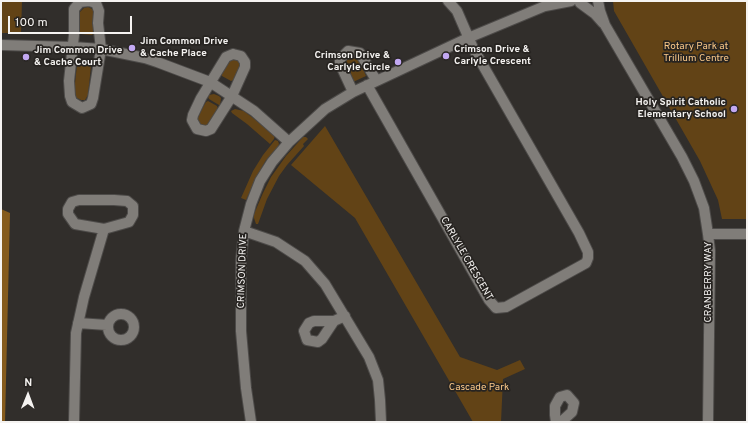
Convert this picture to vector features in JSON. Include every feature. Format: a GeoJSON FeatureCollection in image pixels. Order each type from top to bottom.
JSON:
{"type":"FeatureCollection","features":[{"type":"Feature","properties":{"kind":"street"},"geometry":{"type":"LineString","coordinates":[[88,1],[96,3],[99,11],[98,23],[101,48],[93,98],[91,104],[82,108],[72,102],[70,96],[69,81],[73,47],[74,9],[80,2],[88,1]]}},
{"type":"Feature","properties":{"kind":"street"},"geometry":{"type":"LineString","coordinates":[[448,1],[457,12],[468,38]]}},
{"type":"Feature","properties":{"kind":"street","name":"CRIMSON DRIVE"},"geometry":{"type":"LineString","coordinates":[[251,422],[246,388],[241,331],[241,260],[244,231],[251,204],[260,181],[272,162],[289,142],[325,109],[353,92],[468,38],[548,4],[575,2],[585,3],[591,1]]}},
{"type":"Feature","properties":{"kind":"street","name":"CRANBERRY WAY"},"geometry":{"type":"LineString","coordinates":[[598,1],[605,24],[682,156],[694,181],[704,208],[710,251],[708,422]]}},
{"type":"Feature","properties":{"kind":"street","name":"CRANBERRY WAY"},"geometry":{"type":"LineString","coordinates":[[575,2],[595,14],[605,24]]}},
{"type":"Feature","properties":{"kind":"street","name":"CARLYLE CRESCENT"},"geometry":{"type":"LineString","coordinates":[[372,83],[489,300],[496,308],[506,308],[586,263],[588,252],[579,233],[468,38]]}},
{"type":"Feature","properties":{"kind":"street"},"geometry":{"type":"LineString","coordinates":[[1,45],[101,48],[145,58],[210,82],[254,111],[289,142]]}},
{"type":"Feature","properties":{"kind":"street"},"geometry":{"type":"LineString","coordinates":[[353,92],[340,64],[340,59],[348,51],[360,53],[372,83]]}},
{"type":"Feature","properties":{"kind":"street"},"geometry":{"type":"LineString","coordinates":[[233,54],[241,56],[245,62],[244,67],[232,96],[211,129],[206,131],[197,129],[192,120],[193,115],[210,82],[226,57],[233,54]]}},
{"type":"Feature","properties":{"kind":"street"},"geometry":{"type":"LineString","coordinates":[[79,200],[114,200],[127,202],[133,206],[133,215],[129,222],[104,229],[75,224],[68,214],[68,209],[72,202],[79,200]]}},
{"type":"Feature","properties":{"kind":"street"},"geometry":{"type":"LineString","coordinates":[[74,422],[76,333],[84,297],[104,229]]}},
{"type":"Feature","properties":{"kind":"street"},"geometry":{"type":"LineString","coordinates":[[244,231],[276,242],[305,261],[325,284],[369,357],[378,380],[381,422]]}},
{"type":"Feature","properties":{"kind":"street"},"geometry":{"type":"LineString","coordinates":[[708,234],[747,234]]}},
{"type":"Feature","properties":{"kind":"street"},"geometry":{"type":"LineString","coordinates":[[334,322],[345,316]]}},
{"type":"Feature","properties":{"kind":"street"},"geometry":{"type":"LineString","coordinates":[[78,322],[107,325]]}},
{"type":"Feature","properties":{"kind":"street"},"geometry":{"type":"LineString","coordinates":[[556,422],[555,406],[560,397],[567,395],[574,403],[572,412],[561,422]]}},
{"type":"Feature","properties":{"kind":"green space"},"geometry":{"type":"Polygon","coordinates":[[[2,1],[22,1],[21,33],[2,33],[2,1]]]}},
{"type":"Feature","properties":{"kind":"green space","name":"Rotary Park at Trillium Centre"},"geometry":{"type":"Polygon","coordinates":[[[613,1],[747,1],[747,219],[722,219],[718,200],[700,161],[614,11],[613,1]]]}},
{"type":"Feature","properties":{"kind":"green space"},"geometry":{"type":"Polygon","coordinates":[[[88,7],[94,11],[94,33],[92,35],[80,33],[80,12],[84,8],[88,7]]]}},
{"type":"Feature","properties":{"kind":"green space"},"geometry":{"type":"Polygon","coordinates":[[[355,57],[359,60],[366,76],[353,82],[345,66],[347,59],[355,57]]]}},
{"type":"Feature","properties":{"kind":"green space"},"geometry":{"type":"Polygon","coordinates":[[[231,60],[236,60],[241,66],[234,80],[231,81],[222,76],[221,73],[231,60]]]}},
{"type":"Feature","properties":{"kind":"green space"},"geometry":{"type":"Polygon","coordinates":[[[79,63],[90,64],[91,66],[88,95],[85,100],[75,97],[74,92],[77,65],[79,63]]]}},
{"type":"Feature","properties":{"kind":"green space"},"geometry":{"type":"Polygon","coordinates":[[[214,94],[221,98],[220,105],[209,99],[209,95],[214,94]]]}},
{"type":"Feature","properties":{"kind":"green space"},"geometry":{"type":"Polygon","coordinates":[[[208,101],[217,106],[218,109],[207,126],[203,126],[198,123],[197,117],[208,101]]]}},
{"type":"Feature","properties":{"kind":"green space"},"geometry":{"type":"Polygon","coordinates":[[[235,109],[244,111],[275,135],[270,144],[232,113],[231,111],[235,109]]]}},
{"type":"Feature","properties":{"kind":"green space","name":"Cascade Park"},"geometry":{"type":"Polygon","coordinates":[[[325,126],[460,357],[497,370],[520,360],[525,369],[503,379],[501,422],[473,422],[355,218],[291,165],[325,126]]]}},
{"type":"Feature","properties":{"kind":"green space"},"geometry":{"type":"Polygon","coordinates":[[[303,137],[308,139],[279,176],[267,199],[258,224],[256,224],[254,214],[271,177],[286,156],[303,137]]]}},
{"type":"Feature","properties":{"kind":"green space"},"geometry":{"type":"Polygon","coordinates":[[[275,140],[278,141],[279,144],[275,154],[266,160],[246,200],[241,198],[253,171],[275,140]]]}},
{"type":"Feature","properties":{"kind":"shaded area"},"geometry":{"type":"Polygon","coordinates":[[[1,209],[10,213],[5,422],[1,422],[1,209]]]}},
{"type":"Feature","properties":{"kind":"place","name":"Jim Common Drive & Cache Place"},"geometry":{"type":"Point","coordinates":[132,48]}},
{"type":"Feature","properties":{"kind":"place","name":"Crimson Drive & Carlyle Crescent"},"geometry":{"type":"Point","coordinates":[446,56]}},
{"type":"Feature","properties":{"kind":"place","name":"Jim Common Drive & Cache Court"},"geometry":{"type":"Point","coordinates":[26,57]}},
{"type":"Feature","properties":{"kind":"place","name":"Crimson Drive & Carlyle Circle"},"geometry":{"type":"Point","coordinates":[398,62]}},
{"type":"Feature","properties":{"kind":"place","name":"Holy Spirit Catholic Elementary School"},"geometry":{"type":"Point","coordinates":[734,109]}}]}
